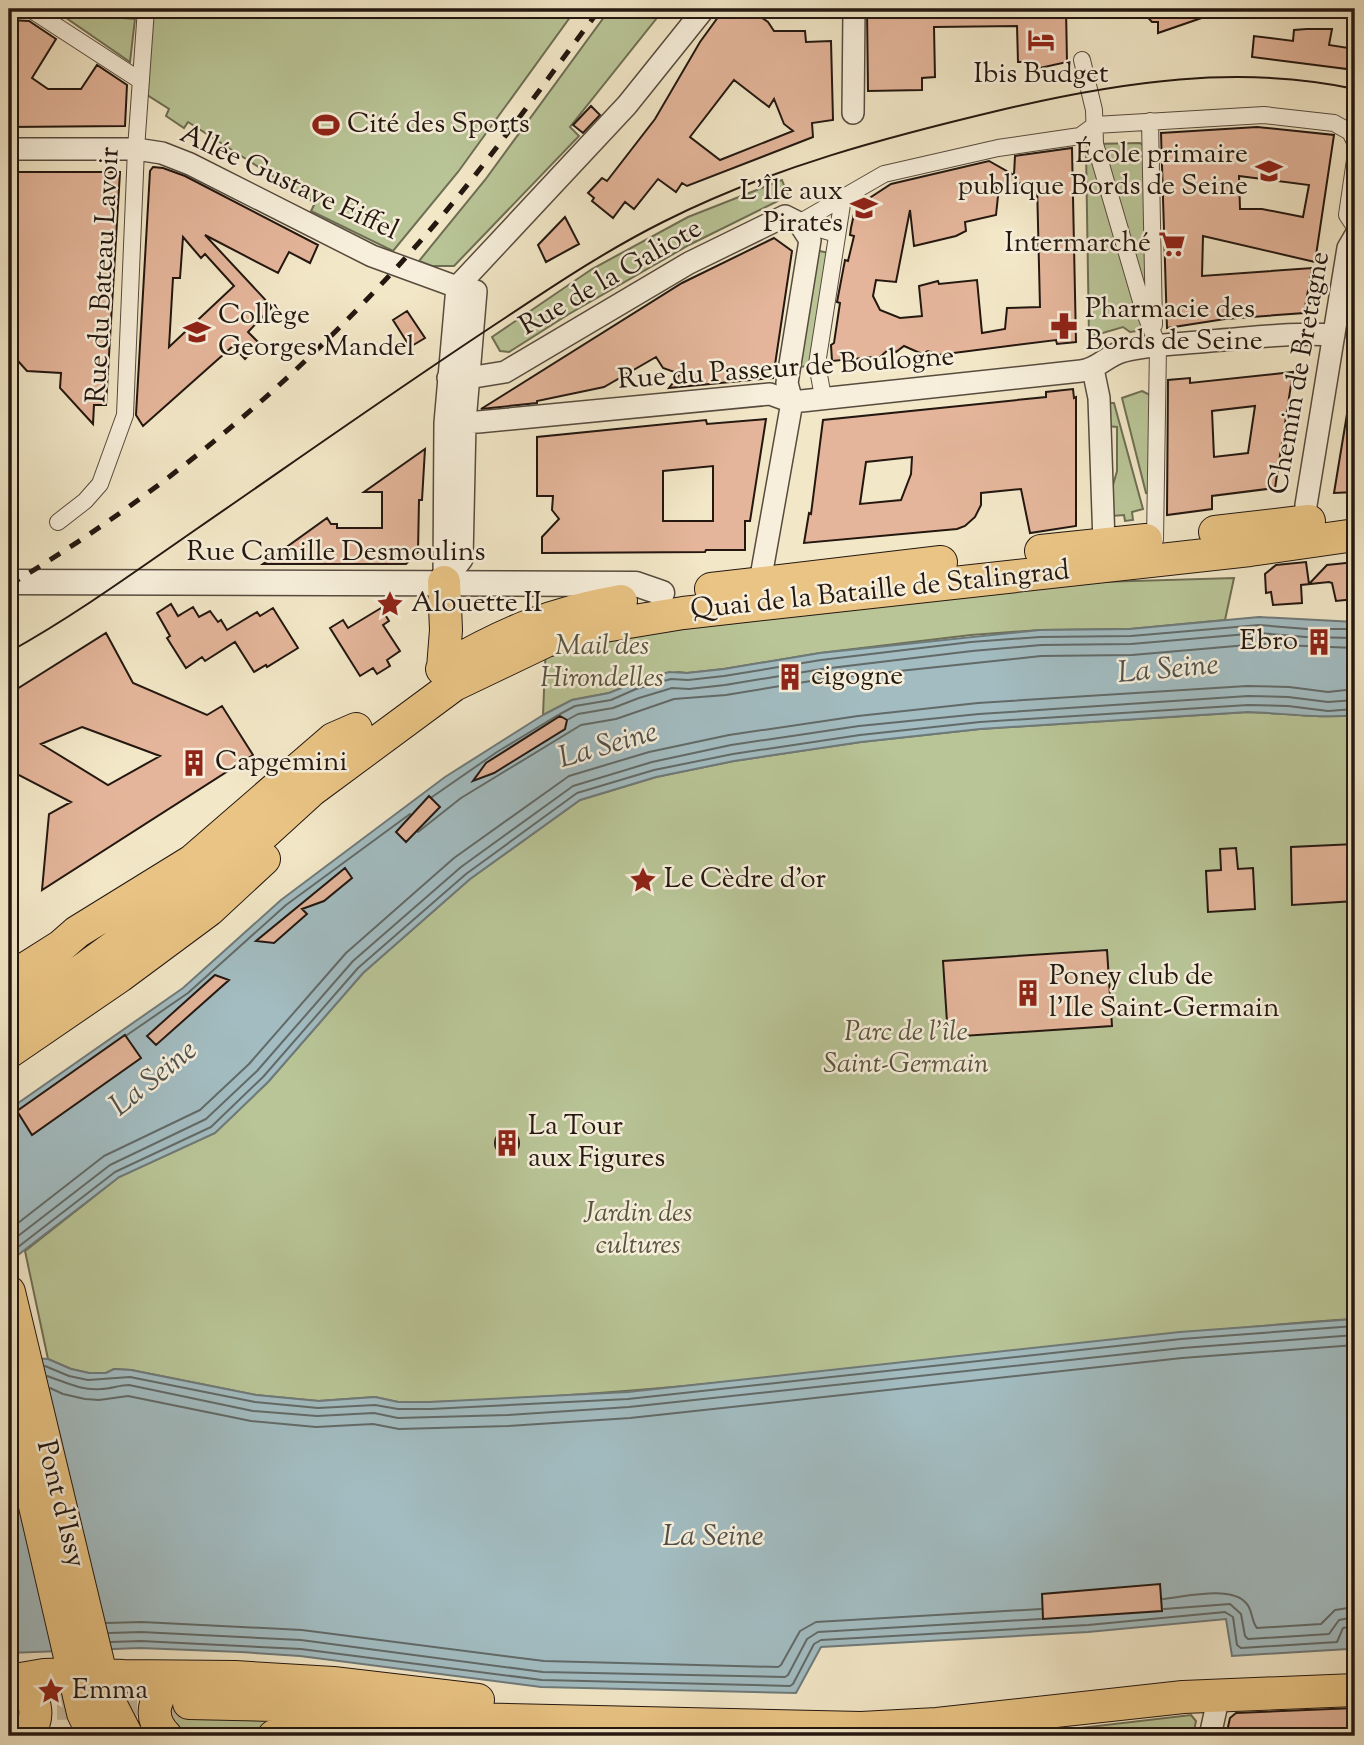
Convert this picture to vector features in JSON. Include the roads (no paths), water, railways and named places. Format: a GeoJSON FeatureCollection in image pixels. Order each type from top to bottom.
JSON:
{"type":"FeatureCollection","features":[{"type":"Feature","properties":{"kind":"main road","name":"Quai de la Bataille de Stalingrad"},"geometry":{"type":"LineString","coordinates":[[362,738],[443,668],[487,643],[542,619],[577,608],[662,593],[1355,517]]}},
{"type":"Feature","properties":{"kind":"main road","name":"Quai de la Bataille de Stalingrad"},"geometry":{"type":"LineString","coordinates":[[362,738],[454,685],[546,640],[580,630],[683,612],[1250,550],[1355,535]]}},
{"type":"Feature","properties":{"kind":"main road","name":"Quai de la Bataille de Stalingrad"},"geometry":{"type":"LineString","coordinates":[[1104,543],[1131,562]]}},
{"type":"Feature","properties":{"kind":"main road"},"geometry":{"type":"LineString","coordinates":[[1076,569],[1104,543]]}},
{"type":"Feature","properties":{"kind":"main road"},"geometry":{"type":"LineString","coordinates":[[443,668],[446,635],[444,582]]}},
{"type":"Feature","properties":{"kind":"main road"},"geometry":{"type":"LineString","coordinates":[[9,1017],[81,971],[207,879],[362,738]]}},
{"type":"Feature","properties":{"kind":"main road"},"geometry":{"type":"LineString","coordinates":[[9,979],[61,946],[77,932],[192,861],[333,739],[362,738]]}},
{"type":"Feature","properties":{"kind":"main road"},"geometry":{"type":"LineString","coordinates":[[9,1052],[120,976],[209,910],[265,858],[320,794],[362,738]]}},
{"type":"Feature","properties":{"kind":"main road","name":"Pont d'Issy"},"geometry":{"type":"LineString","coordinates":[[9,1292],[85,1664]]}},
{"type":"Feature","properties":{"kind":"main road","name":"Pont d'Issy"},"geometry":{"type":"LineString","coordinates":[[9,1394],[85,1664]]}},
{"type":"Feature","properties":{"kind":"main road"},"geometry":{"type":"LineString","coordinates":[[85,1664],[83,1713],[94,1736]]}},
{"type":"Feature","properties":{"kind":"main road"},"geometry":{"type":"LineString","coordinates":[[85,1664],[127,1736]]}},
{"type":"Feature","properties":{"kind":"main road"},"geometry":{"type":"LineString","coordinates":[[12,1681],[85,1664],[183,1690],[314,1706],[467,1719],[861,1728],[937,1724],[1219,1695],[1355,1690]]}},
{"type":"Feature","properties":{"kind":"main road"},"geometry":{"type":"LineString","coordinates":[[166,1736],[155,1720],[155,1703],[165,1685],[183,1690],[235,1677],[321,1682],[513,1704],[544,1722]]}},
{"type":"Feature","properties":{"kind":"main road"},"geometry":{"type":"LineString","coordinates":[[12,1681],[30,1694],[36,1710],[33,1727],[27,1736]]}},
{"type":"Feature","properties":{"kind":"main road"},"geometry":{"type":"LineString","coordinates":[[274,1736],[342,1736],[433,1728],[467,1719]]}},
{"type":"Feature","properties":{"kind":"street"},"geometry":{"type":"LineString","coordinates":[[30,9],[141,82]]}},
{"type":"Feature","properties":{"kind":"street","name":"Rue du Bateau Lavoir"},"geometry":{"type":"LineString","coordinates":[[58,522],[100,485],[125,415],[136,149],[146,9]]}},
{"type":"Feature","properties":{"kind":"street"},"geometry":{"type":"LineString","coordinates":[[444,582],[462,559],[455,422],[467,289],[477,267],[627,105],[704,9]]}},
{"type":"Feature","properties":{"kind":"street"},"geometry":{"type":"LineString","coordinates":[[853,113],[854,9]]}},
{"type":"Feature","properties":{"kind":"street"},"geometry":{"type":"LineString","coordinates":[[1082,60],[1094,110],[1095,144],[1143,308],[1156,340]]}},
{"type":"Feature","properties":{"kind":"street","name":"Rue de la Galiote"},"geometry":{"type":"LineString","coordinates":[[458,378],[505,372],[688,263],[785,216],[799,223],[884,174],[998,148],[1080,136],[1095,125],[1150,121],[1264,115],[1334,123],[1350,132],[1355,142]]}},
{"type":"Feature","properties":{"kind":"street"},"geometry":{"type":"LineString","coordinates":[[1150,121],[1157,383],[1155,540]]}},
{"type":"Feature","properties":{"kind":"street","name":"Allée Gustave Eiffel"},"geometry":{"type":"LineString","coordinates":[[9,149],[136,149],[162,153],[190,164],[372,256],[467,289]]}},
{"type":"Feature","properties":{"kind":"street"},"geometry":{"type":"LineString","coordinates":[[1355,160],[1347,215],[1355,227]]}},
{"type":"Feature","properties":{"kind":"street"},"geometry":{"type":"LineString","coordinates":[[823,397],[817,364],[843,198]]}},
{"type":"Feature","properties":{"kind":"street"},"geometry":{"type":"LineString","coordinates":[[799,223],[837,234]]}},
{"type":"Feature","properties":{"kind":"street"},"geometry":{"type":"LineString","coordinates":[[760,582],[792,402],[787,383],[810,240],[799,223]]}},
{"type":"Feature","properties":{"kind":"street","name":"Chemin de Bretagne"},"geometry":{"type":"LineString","coordinates":[[1306,521],[1305,512],[1348,248],[1355,236]]}},
{"type":"Feature","properties":{"kind":"street","name":"Rue du Passeur de Boulogne"},"geometry":{"type":"LineString","coordinates":[[455,422],[770,394],[792,402],[1093,369],[1113,355],[1156,340],[1305,333],[1335,335]]}},
{"type":"Feature","properties":{"kind":"street"},"geometry":{"type":"LineString","coordinates":[[1093,369],[1098,398],[1104,543]]}},
{"type":"Feature","properties":{"kind":"street","name":"Rue Camille Desmoulins"},"geometry":{"type":"LineString","coordinates":[[9,582],[636,584],[662,593]]}},
{"type":"Feature","properties":{"kind":"street"},"geometry":{"type":"LineString","coordinates":[[1210,1736],[1219,1695]]}},
{"type":"Feature","properties":{"kind":"water","name":"La Seine"},"geometry":{"type":"Polygon","coordinates":[[[1259,617],[1355,622],[1355,715],[1315,716],[1248,712],[980,729],[861,742],[734,761],[656,777],[580,800],[470,879],[363,973],[268,1082],[215,1133],[119,1177],[9,1262],[9,1112],[14,1106],[183,988],[281,900],[445,777],[543,715],[572,700],[609,693],[669,672],[724,669],[820,653],[1040,630],[1130,629],[1259,617]]]}},
{"type":"Feature","properties":{"kind":"water","name":"La Seine"},"geometry":{"type":"Polygon","coordinates":[[[1355,1319],[1355,1633],[1347,1633],[1348,1649],[1232,1656],[1226,1619],[1088,1632],[821,1647],[796,1693],[541,1687],[300,1656],[241,1652],[140,1648],[9,1653],[9,1356],[48,1359],[89,1373],[106,1373],[114,1369],[131,1370],[256,1395],[319,1401],[375,1397],[398,1402],[430,1402],[628,1392],[1180,1332],[1355,1319]]]}},
{"type":"Feature","properties":{"kind":"tunnel"},"geometry":{"type":"LineString","coordinates":[[9,1704],[184,1703]]}},
{"type":"Feature","properties":{"kind":"tram line"},"geometry":{"type":"LineString","coordinates":[[9,652],[105,593],[391,394],[584,266],[663,222],[746,185],[831,155],[917,131],[1049,99],[1136,84],[1223,77],[1267,78],[1355,89]]}},
{"type":"Feature","properties":{"kind":"railway"},"geometry":{"type":"LineString","coordinates":[[9,585],[127,508],[183,466],[290,376],[389,276],[436,223],[600,9]]}},
{"type":"Feature","properties":{"kind":"place","name":"Ibis Budget"},"geometry":{"type":"Point","coordinates":[1041,40]}},
{"type":"Feature","properties":{"kind":"place","name":"Cité des Sports"},"geometry":{"type":"Point","coordinates":[326,125]}},
{"type":"Feature","properties":{"kind":"place","name":"École primaire publique Bords de Seine"},"geometry":{"type":"Point","coordinates":[1269,171]}},
{"type":"Feature","properties":{"kind":"place","name":"L'Île aux Pirates"},"geometry":{"type":"Point","coordinates":[864,208]}},
{"type":"Feature","properties":{"kind":"place","name":"Intermarché"},"geometry":{"type":"Point","coordinates":[1172,244]}},
{"type":"Feature","properties":{"kind":"place","name":"Pharmacie des Bords de Seine"},"geometry":{"type":"Point","coordinates":[1064,326]}},
{"type":"Feature","properties":{"kind":"place","name":"Collège Georges Mandel"},"geometry":{"type":"Point","coordinates":[197,332]}},
{"type":"Feature","properties":{"kind":"place","name":"Alouette II"},"geometry":{"type":"Point","coordinates":[390,604]}},
{"type":"Feature","properties":{"kind":"place","name":"Ebro"},"geometry":{"type":"Point","coordinates":[1319,642]}},
{"type":"Feature","properties":{"kind":"place","name":"cigogne"},"geometry":{"type":"Point","coordinates":[790,677]}},
{"type":"Feature","properties":{"kind":"place","name":"Capgemini"},"geometry":{"type":"Point","coordinates":[194,763]}},
{"type":"Feature","properties":{"kind":"place","name":"Le Cèdre d'or"},"geometry":{"type":"Point","coordinates":[643,880]}},
{"type":"Feature","properties":{"kind":"place","name":"Poney club de l'Ile Saint-Germain"},"geometry":{"type":"Point","coordinates":[1028,993]}},
{"type":"Feature","properties":{"kind":"place","name":"La Tour aux Figures"},"geometry":{"type":"Point","coordinates":[507,1143]}},
{"type":"Feature","properties":{"kind":"place","name":"Emma"},"geometry":{"type":"Point","coordinates":[51,1691]}},
{"type":"Feature","properties":{"kind":"park label","name":"Mail des Hirondelles"},"geometry":{"type":"Point","coordinates":[602,663]}},
{"type":"Feature","properties":{"kind":"park label","name":"Parc de l'île Saint-Germain"},"geometry":{"type":"Point","coordinates":[906,1049]}},
{"type":"Feature","properties":{"kind":"park label","name":"Jardin des cultures"},"geometry":{"type":"Point","coordinates":[638,1230]}}]}
